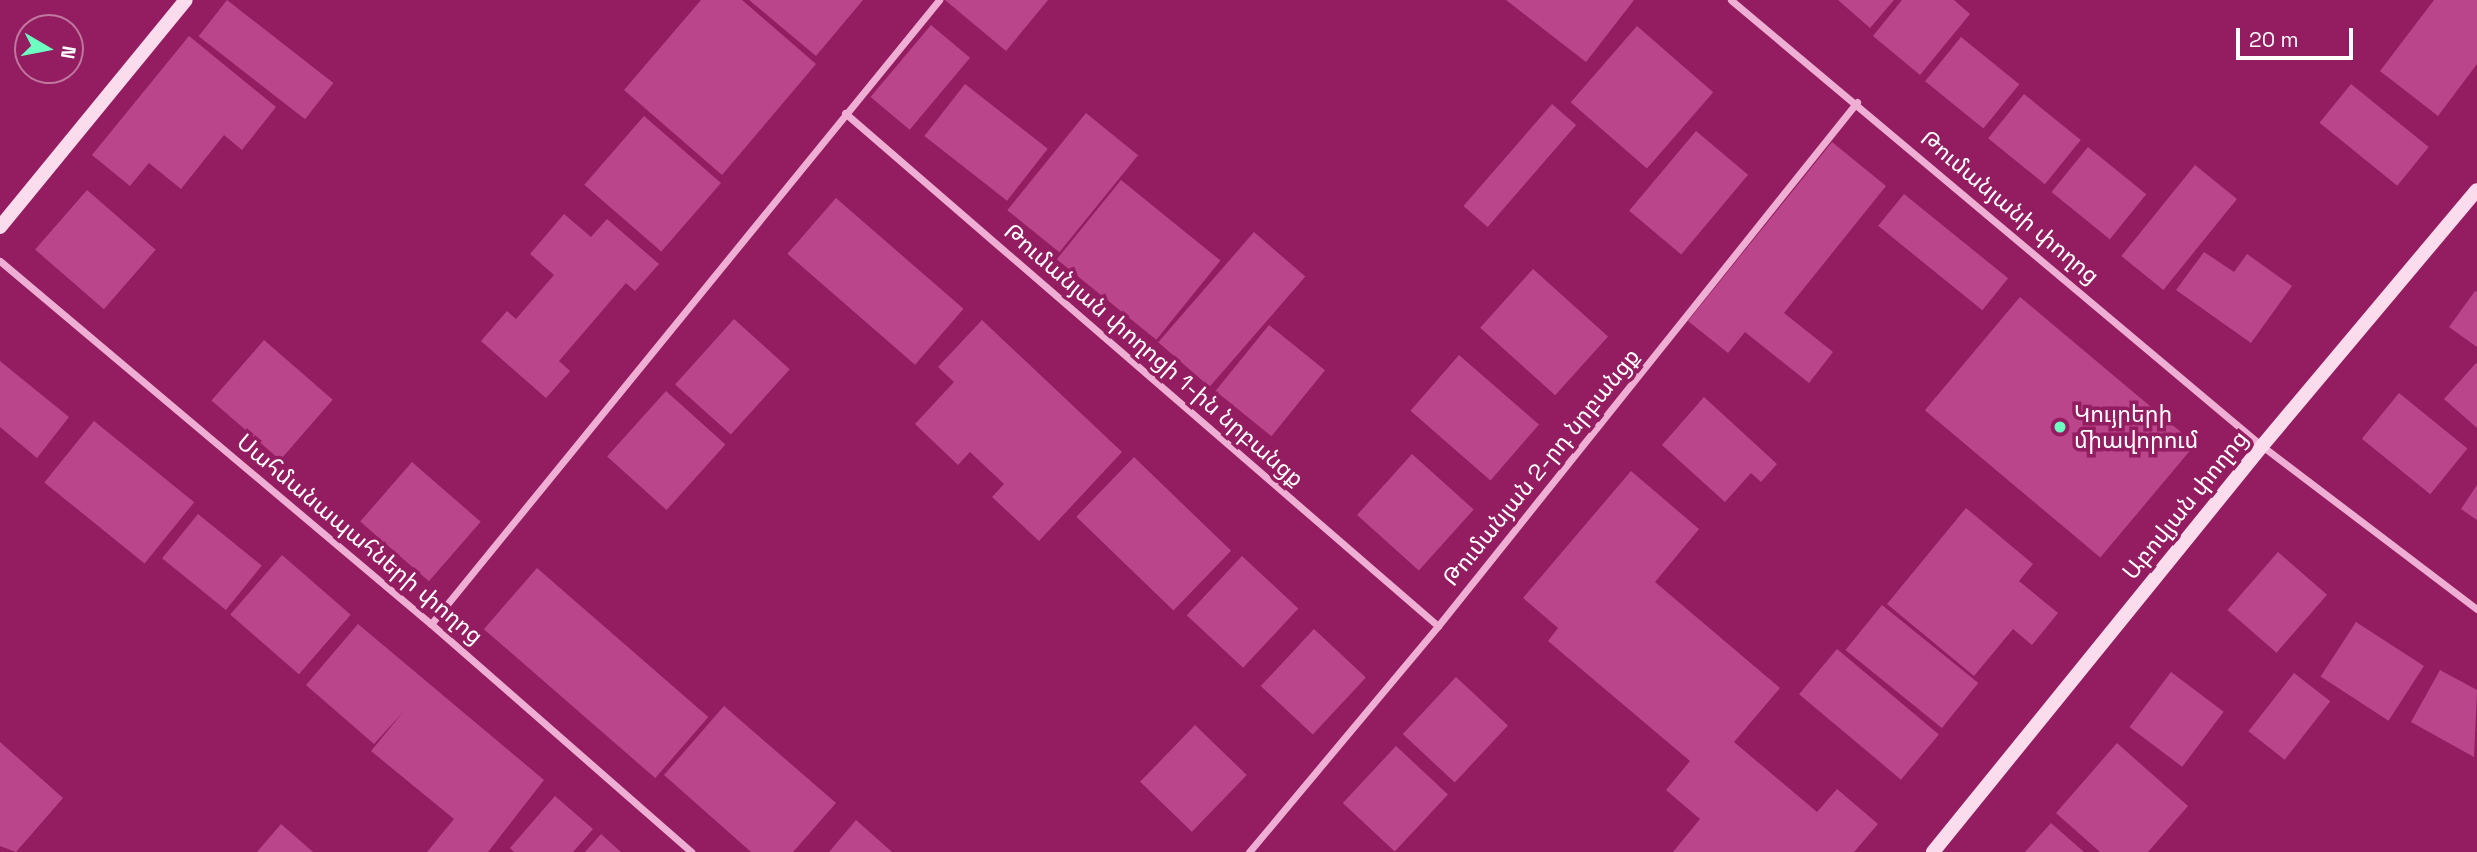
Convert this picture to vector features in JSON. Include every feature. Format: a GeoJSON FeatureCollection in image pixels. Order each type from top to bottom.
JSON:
{"type":"FeatureCollection","features":[{"type":"Feature","properties":{"kind":"main road"},"geometry":{"type":"LineString","coordinates":[[0,227],[186,0]]}},
{"type":"Feature","properties":{"kind":"main road","name":"Աբովյան փողոց"},"geometry":{"type":"LineString","coordinates":[[1933,852],[2262,446],[2477,190]]}},
{"type":"Feature","properties":{"kind":"street"},"geometry":{"type":"LineString","coordinates":[[431,624],[939,0]]}},
{"type":"Feature","properties":{"kind":"street","name":"Թումանյանի փողոց"},"geometry":{"type":"LineString","coordinates":[[1731,0],[1857,102],[2262,446],[2477,609]]}},
{"type":"Feature","properties":{"kind":"street","name":"Թումանյան 2-րդ նրբանցք"},"geometry":{"type":"LineString","coordinates":[[1249,852],[1438,626],[1857,102]]}},
{"type":"Feature","properties":{"kind":"street","name":"Թումանյան փողոցի 1-ին նրբանցք"},"geometry":{"type":"LineString","coordinates":[[845,113],[1438,626]]}},
{"type":"Feature","properties":{"kind":"street","name":"Սահմանապահների փողոց"},"geometry":{"type":"LineString","coordinates":[[0,261],[431,624],[691,852]]}},
{"type":"Feature","properties":{"kind":"building"},"geometry":{"type":"Polygon","coordinates":[[[227,0],[333,83],[305,119],[199,36],[227,0]]]}},
{"type":"Feature","properties":{"kind":"building"},"geometry":{"type":"Polygon","coordinates":[[[701,0],[742,0],[816,64],[722,175],[624,90],[701,0]]]}},
{"type":"Feature","properties":{"kind":"building"},"geometry":{"type":"Polygon","coordinates":[[[749,0],[863,0],[816,56],[749,0]]]}},
{"type":"Feature","properties":{"kind":"building"},"geometry":{"type":"Polygon","coordinates":[[[945,0],[1048,0],[1006,51],[945,0]]]}},
{"type":"Feature","properties":{"kind":"building"},"geometry":{"type":"Polygon","coordinates":[[[1506,0],[1634,0],[1586,62],[1506,0]]]}},
{"type":"Feature","properties":{"kind":"building"},"geometry":{"type":"Polygon","coordinates":[[[1838,0],[1894,0],[1870,28],[1838,0]]]}},
{"type":"Feature","properties":{"kind":"building"},"geometry":{"type":"Polygon","coordinates":[[[1902,0],[1954,0],[1970,14],[1920,75],[1873,36],[1902,0]]]}},
{"type":"Feature","properties":{"kind":"building"},"geometry":{"type":"Polygon","coordinates":[[[2434,0],[2477,0],[2477,64],[2438,116],[2380,71],[2434,0]]]}},
{"type":"Feature","properties":{"kind":"building"},"geometry":{"type":"Polygon","coordinates":[[[931,25],[970,58],[910,130],[871,97],[931,25]]]}},
{"type":"Feature","properties":{"kind":"building"},"geometry":{"type":"Polygon","coordinates":[[[1637,26],[1713,92],[1647,168],[1571,102],[1637,26]]]}},
{"type":"Feature","properties":{"kind":"building"},"geometry":{"type":"Polygon","coordinates":[[[189,36],[276,107],[242,150],[224,135],[181,189],[149,163],[130,186],[92,155],[189,36]]]}},
{"type":"Feature","properties":{"kind":"building"},"geometry":{"type":"Polygon","coordinates":[[[1961,37],[2019,84],[1983,128],[1925,81],[1961,37]]]}},
{"type":"Feature","properties":{"kind":"building"},"geometry":{"type":"Polygon","coordinates":[[[965,84],[1048,149],[1007,201],[924,136],[965,84]]]}},
{"type":"Feature","properties":{"kind":"building"},"geometry":{"type":"Polygon","coordinates":[[[2351,84],[2429,147],[2397,186],[2320,123],[2351,84]]]}},
{"type":"Feature","properties":{"kind":"building"},"geometry":{"type":"Polygon","coordinates":[[[2024,94],[2081,140],[2045,184],[1988,138],[2024,94]]]}},
{"type":"Feature","properties":{"kind":"building"},"geometry":{"type":"Polygon","coordinates":[[[1552,104],[1576,125],[1488,227],[1463,206],[1552,104]]]}},
{"type":"Feature","properties":{"kind":"building"},"geometry":{"type":"Polygon","coordinates":[[[1086,113],[1138,155],[1059,252],[1007,210],[1086,113]]]}},
{"type":"Feature","properties":{"kind":"building"},"geometry":{"type":"Polygon","coordinates":[[[644,116],[721,183],[661,252],[584,185],[644,116]]]}},
{"type":"Feature","properties":{"kind":"building"},"geometry":{"type":"Polygon","coordinates":[[[1696,131],[1748,175],[1681,254],[1629,211],[1696,131]]]}},
{"type":"Feature","properties":{"kind":"building"},"geometry":{"type":"Polygon","coordinates":[[[1832,142],[1886,186],[1784,313],[1833,352],[1809,383],[1745,332],[1728,353],[1688,321],[1832,142]]]}},
{"type":"Feature","properties":{"kind":"building"},"geometry":{"type":"Polygon","coordinates":[[[2088,147],[2146,194],[2110,239],[2051,192],[2088,147]]]}},
{"type":"Feature","properties":{"kind":"building"},"geometry":{"type":"Polygon","coordinates":[[[2195,165],[2237,199],[2163,290],[2121,256],[2195,165]]]}},
{"type":"Feature","properties":{"kind":"building"},"geometry":{"type":"Polygon","coordinates":[[[1121,180],[1220,261],[1156,340],[1057,259],[1121,180]]]}},
{"type":"Feature","properties":{"kind":"building"},"geometry":{"type":"Polygon","coordinates":[[[87,190],[156,250],[104,309],[35,250],[87,190]]]}},
{"type":"Feature","properties":{"kind":"building"},"geometry":{"type":"Polygon","coordinates":[[[1904,194],[2008,278],[1982,310],[1878,226],[1904,194]]]}},
{"type":"Feature","properties":{"kind":"building"},"geometry":{"type":"Polygon","coordinates":[[[836,198],[964,309],[915,365],[787,254],[836,198]]]}},
{"type":"Feature","properties":{"kind":"building"},"geometry":{"type":"Polygon","coordinates":[[[564,214],[591,237],[607,219],[659,264],[635,291],[626,283],[559,361],[570,371],[546,398],[481,341],[507,311],[516,319],[554,275],[530,254],[564,214]]]}},
{"type":"Feature","properties":{"kind":"building"},"geometry":{"type":"Polygon","coordinates":[[[1254,232],[1305,277],[1210,387],[1158,342],[1254,232]]]}},
{"type":"Feature","properties":{"kind":"building"},"geometry":{"type":"Polygon","coordinates":[[[2204,252],[2234,272],[2247,254],[2292,286],[2251,343],[2176,290],[2204,252]]]}},
{"type":"Feature","properties":{"kind":"building"},"geometry":{"type":"Polygon","coordinates":[[[1533,269],[1608,337],[1555,395],[1480,328],[1533,269]]]}},
{"type":"Feature","properties":{"kind":"building"},"geometry":{"type":"Polygon","coordinates":[[[2475,291],[2477,292],[2477,347],[2449,327],[2475,291]]]}},
{"type":"Feature","properties":{"kind":"building","name":"Կույրերի միավորում"},"geometry":{"type":"Polygon","coordinates":[[[2020,297],[2195,444],[2100,558],[1925,410],[2020,297]]]}},
{"type":"Feature","properties":{"kind":"building"},"geometry":{"type":"Polygon","coordinates":[[[734,319],[790,369],[731,435],[675,384],[734,319]]]}},
{"type":"Feature","properties":{"kind":"building"},"geometry":{"type":"Polygon","coordinates":[[[982,320],[1122,452],[1039,541],[992,497],[1004,484],[970,452],[958,465],[915,424],[954,382],[938,367],[982,320]]]}},
{"type":"Feature","properties":{"kind":"building"},"geometry":{"type":"Polygon","coordinates":[[[1269,325],[1325,370],[1271,436],[1216,391],[1269,325]]]}},
{"type":"Feature","properties":{"kind":"building"},"geometry":{"type":"Polygon","coordinates":[[[264,340],[333,400],[280,460],[212,400],[264,340]]]}},
{"type":"Feature","properties":{"kind":"building"},"geometry":{"type":"Polygon","coordinates":[[[1459,355],[1539,425],[1490,480],[1410,411],[1459,355]]]}},
{"type":"Feature","properties":{"kind":"building"},"geometry":{"type":"Polygon","coordinates":[[[0,361],[69,417],[37,458],[0,427],[0,361]]]}},
{"type":"Feature","properties":{"kind":"building"},"geometry":{"type":"Polygon","coordinates":[[[2477,364],[2477,428],[2444,399],[2477,364]]]}},
{"type":"Feature","properties":{"kind":"building"},"geometry":{"type":"Polygon","coordinates":[[[666,391],[725,445],[667,510],[607,456],[666,391]]]}},
{"type":"Feature","properties":{"kind":"building"},"geometry":{"type":"Polygon","coordinates":[[[2399,393],[2467,448],[2430,494],[2362,439],[2399,393]]]}},
{"type":"Feature","properties":{"kind":"building"},"geometry":{"type":"Polygon","coordinates":[[[1704,397],[1777,464],[1761,482],[1751,473],[1725,502],[1662,445],[1704,397]]]}},
{"type":"Feature","properties":{"kind":"building"},"geometry":{"type":"Polygon","coordinates":[[[94,421],[194,502],[145,564],[44,482],[94,421]]]}},
{"type":"Feature","properties":{"kind":"building"},"geometry":{"type":"Polygon","coordinates":[[[1412,454],[1474,510],[1419,570],[1357,515],[1412,454]]]}},
{"type":"Feature","properties":{"kind":"building"},"geometry":{"type":"Polygon","coordinates":[[[1134,457],[1231,551],[1173,610],[1076,517],[1134,457]]]}},
{"type":"Feature","properties":{"kind":"building"},"geometry":{"type":"Polygon","coordinates":[[[412,462],[481,522],[429,581],[360,522],[412,462]]]}},
{"type":"Feature","properties":{"kind":"building"},"geometry":{"type":"Polygon","coordinates":[[[1631,471],[1699,529],[1655,582],[1780,688],[1734,742],[1817,812],[1837,789],[1878,824],[1854,852],[1673,852],[1700,819],[1666,790],[1690,761],[1548,641],[1558,628],[1523,598],[1631,471]]]}},
{"type":"Feature","properties":{"kind":"building"},"geometry":{"type":"Polygon","coordinates":[[[2477,485],[2477,520],[2461,509],[2477,485]]]}},
{"type":"Feature","properties":{"kind":"building"},"geometry":{"type":"Polygon","coordinates":[[[1966,508],[2033,564],[2019,581],[2058,613],[2032,645],[2013,629],[1974,676],[1887,604],[1966,508]]]}},
{"type":"Feature","properties":{"kind":"building"},"geometry":{"type":"Polygon","coordinates":[[[198,514],[262,566],[226,610],[162,558],[198,514]]]}},
{"type":"Feature","properties":{"kind":"building"},"geometry":{"type":"Polygon","coordinates":[[[2278,552],[2327,595],[2277,653],[2227,610],[2278,552]]]}},
{"type":"Feature","properties":{"kind":"building"},"geometry":{"type":"Polygon","coordinates":[[[282,555],[351,615],[299,674],[230,615],[282,555]]]}},
{"type":"Feature","properties":{"kind":"building"},"geometry":{"type":"Polygon","coordinates":[[[1242,556],[1298,609],[1243,668],[1187,615],[1242,556]]]}},
{"type":"Feature","properties":{"kind":"building"},"geometry":{"type":"Polygon","coordinates":[[[537,568],[708,717],[655,778],[484,629],[537,568]]]}},
{"type":"Feature","properties":{"kind":"building"},"geometry":{"type":"Polygon","coordinates":[[[1882,605],[1978,683],[1942,728],[1845,650],[1882,605]]]}},
{"type":"Feature","properties":{"kind":"building"},"geometry":{"type":"Polygon","coordinates":[[[2356,622],[2424,666],[2389,721],[2321,677],[2356,622]]]}},
{"type":"Feature","properties":{"kind":"building"},"geometry":{"type":"Polygon","coordinates":[[[358,624],[544,780],[488,852],[427,852],[454,819],[371,751],[404,711],[374,744],[306,685],[358,624]]]}},
{"type":"Feature","properties":{"kind":"building"},"geometry":{"type":"Polygon","coordinates":[[[1314,629],[1366,677],[1313,734],[1261,686],[1314,629]]]}},
{"type":"Feature","properties":{"kind":"building"},"geometry":{"type":"Polygon","coordinates":[[[1837,649],[1939,734],[1901,780],[1799,694],[1837,649]]]}},
{"type":"Feature","properties":{"kind":"building"},"geometry":{"type":"Polygon","coordinates":[[[2440,670],[2477,690],[2474,757],[2411,722],[2440,670]]]}},
{"type":"Feature","properties":{"kind":"building"},"geometry":{"type":"Polygon","coordinates":[[[2171,672],[2224,712],[2182,767],[2129,727],[2171,672]]]}},
{"type":"Feature","properties":{"kind":"building"},"geometry":{"type":"Polygon","coordinates":[[[2294,673],[2330,701],[2285,760],[2248,731],[2294,673]]]}},
{"type":"Feature","properties":{"kind":"building"},"geometry":{"type":"Polygon","coordinates":[[[1456,677],[1508,725],[1455,782],[1403,734],[1456,677]]]}},
{"type":"Feature","properties":{"kind":"building"},"geometry":{"type":"Polygon","coordinates":[[[724,706],[836,803],[793,852],[751,852],[664,775],[724,706]]]}},
{"type":"Feature","properties":{"kind":"building"},"geometry":{"type":"Polygon","coordinates":[[[1195,725],[1247,775],[1192,832],[1140,782],[1195,725]]]}},
{"type":"Feature","properties":{"kind":"building"},"geometry":{"type":"Polygon","coordinates":[[[0,742],[63,798],[16,852],[0,846],[0,742]]]}},
{"type":"Feature","properties":{"kind":"building"},"geometry":{"type":"Polygon","coordinates":[[[2117,743],[2188,806],[2148,852],[2100,852],[2056,813],[2117,743]]]}},
{"type":"Feature","properties":{"kind":"building"},"geometry":{"type":"Polygon","coordinates":[[[1396,746],[1448,794],[1395,851],[1343,803],[1396,746]]]}},
{"type":"Feature","properties":{"kind":"building"},"geometry":{"type":"Polygon","coordinates":[[[555,796],[593,829],[573,852],[514,852],[510,848],[555,796]]]}},
{"type":"Feature","properties":{"kind":"building"},"geometry":{"type":"Polygon","coordinates":[[[856,820],[892,852],[829,852],[856,820]]]}},
{"type":"Feature","properties":{"kind":"building"},"geometry":{"type":"Polygon","coordinates":[[[2051,823],[2084,852],[2025,852],[2051,823]]]}},
{"type":"Feature","properties":{"kind":"building"},"geometry":{"type":"Polygon","coordinates":[[[281,824],[313,852],[257,852],[281,824]]]}},
{"type":"Feature","properties":{"kind":"building"},"geometry":{"type":"Polygon","coordinates":[[[601,834],[621,852],[585,852],[601,834]]]}},
{"type":"Feature","properties":{"kind":"place","name":"Կույրերի միավորում"},"geometry":{"type":"Point","coordinates":[2060,427]}}]}
